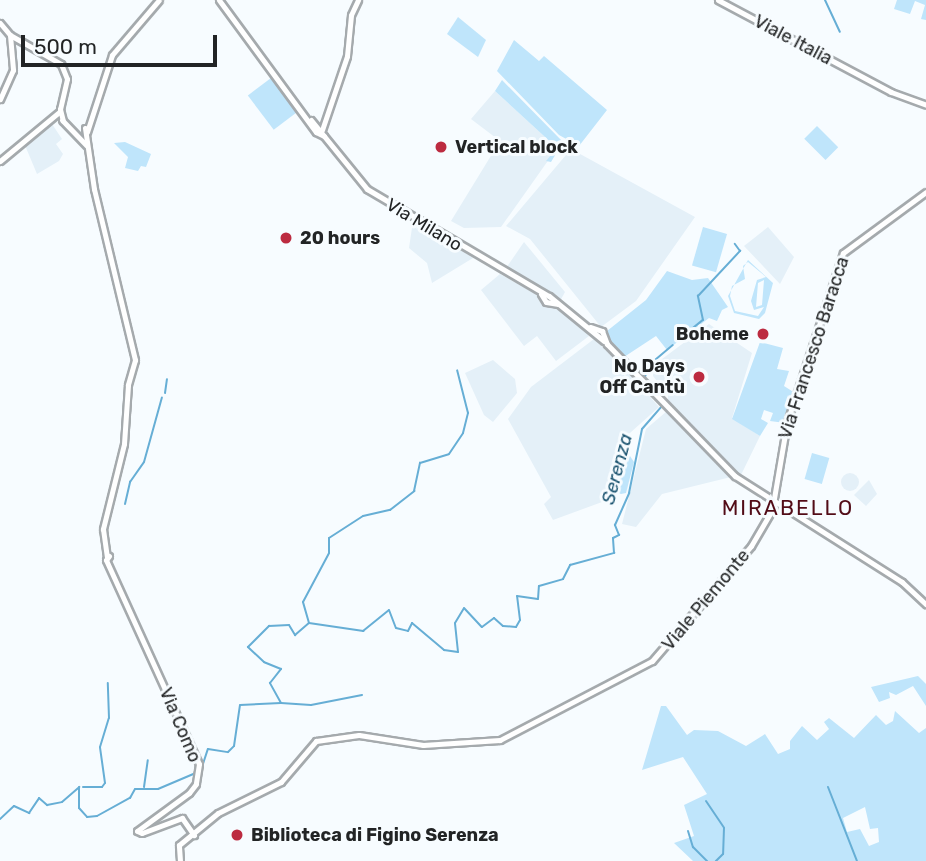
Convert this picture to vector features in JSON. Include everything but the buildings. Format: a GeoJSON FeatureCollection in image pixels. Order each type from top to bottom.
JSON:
{"type":"FeatureCollection","features":[{"type":"Feature","properties":{"kind":"street"},"geometry":{"type":"LineString","coordinates":[[55,120],[84,131],[112,55],[159,0]]}},
{"type":"Feature","properties":{"kind":"street","name":"Via Milano"},"geometry":{"type":"LineString","coordinates":[[219,0],[369,191],[546,297],[596,332],[663,405],[735,476],[902,582],[926,604]]}},
{"type":"Feature","properties":{"kind":"street"},"geometry":{"type":"LineString","coordinates":[[321,129],[346,56],[351,15],[358,0]]}},
{"type":"Feature","properties":{"kind":"street","name":"Viale Italia"},"geometry":{"type":"LineString","coordinates":[[718,0],[891,92],[926,104]]}},
{"type":"Feature","properties":{"kind":"street"},"geometry":{"type":"LineString","coordinates":[[0,23],[11,37],[59,61],[67,79],[61,109],[55,120],[0,161]]}},
{"type":"Feature","properties":{"kind":"street"},"geometry":{"type":"LineString","coordinates":[[0,99],[12,75],[11,37]]}},
{"type":"Feature","properties":{"kind":"street"},"geometry":{"type":"LineString","coordinates":[[61,109],[63,121]]}},
{"type":"Feature","properties":{"kind":"street","name":"Via Como"},"geometry":{"type":"LineString","coordinates":[[84,131],[106,247],[135,360],[128,385],[124,444],[103,529],[104,544],[198,764],[196,784],[189,793],[137,831],[182,818],[194,835]]}},
{"type":"Feature","properties":{"kind":"street","name":"Via Francesco Baracca"},"geometry":{"type":"LineString","coordinates":[[774,503],[787,422],[843,253],[926,192]]}},
{"type":"Feature","properties":{"kind":"street","name":"Viale Piemonte"},"geometry":{"type":"LineString","coordinates":[[194,835],[218,813],[281,782],[316,741],[359,736],[423,745],[500,740],[628,677],[656,658],[751,546],[774,503]]}},
{"type":"Feature","properties":{"kind":"street"},"geometry":{"type":"LineString","coordinates":[[180,861],[178,846],[194,835]]}},
{"type":"Feature","properties":{"kind":"shaded area"},"geometry":{"type":"Polygon","coordinates":[[[897,0],[926,0],[926,20],[921,19],[925,5],[915,1],[910,14],[894,9],[897,0]]]}},
{"type":"Feature","properties":{"kind":"shaded area"},"geometry":{"type":"Polygon","coordinates":[[[458,17],[486,40],[478,57],[447,34],[458,17]]]}},
{"type":"Feature","properties":{"kind":"shaded area"},"geometry":{"type":"Polygon","coordinates":[[[514,40],[539,61],[544,56],[607,110],[579,146],[559,135],[497,71],[514,40]]]}},
{"type":"Feature","properties":{"kind":"shaded area"},"geometry":{"type":"Polygon","coordinates":[[[271,78],[297,112],[274,130],[248,95],[271,78]]]}},
{"type":"Feature","properties":{"kind":"shaded area"},"geometry":{"type":"Polygon","coordinates":[[[502,80],[563,142],[551,162],[546,161],[557,148],[495,91],[502,80]]]}},
{"type":"Feature","properties":{"kind":"shaded area"},"geometry":{"type":"Polygon","coordinates":[[[495,91],[557,148],[501,227],[464,228],[451,221],[500,141],[471,119],[495,91]]]}},
{"type":"Feature","properties":{"kind":"shaded area"},"geometry":{"type":"Polygon","coordinates":[[[52,124],[62,139],[56,144],[63,154],[59,161],[37,174],[24,143],[52,124]]]}},
{"type":"Feature","properties":{"kind":"shaded area"},"geometry":{"type":"Polygon","coordinates":[[[817,126],[838,147],[825,160],[804,139],[817,126]]]}},
{"type":"Feature","properties":{"kind":"shaded area"},"geometry":{"type":"Polygon","coordinates":[[[125,142],[151,154],[146,167],[141,166],[138,171],[125,168],[128,157],[114,143],[125,142]]]}},
{"type":"Feature","properties":{"kind":"shaded area"},"geometry":{"type":"Polygon","coordinates":[[[571,149],[695,217],[636,301],[601,327],[530,239],[506,226],[571,149]]]}},
{"type":"Feature","properties":{"kind":"shaded area"},"geometry":{"type":"Polygon","coordinates":[[[413,221],[473,258],[432,283],[427,263],[409,248],[413,221]]]}},
{"type":"Feature","properties":{"kind":"shaded area"},"geometry":{"type":"Polygon","coordinates":[[[703,227],[727,234],[716,272],[692,265],[703,227]]]}},
{"type":"Feature","properties":{"kind":"shaded area"},"geometry":{"type":"Polygon","coordinates":[[[768,227],[794,257],[780,284],[744,246],[768,227]]]}},
{"type":"Feature","properties":{"kind":"shaded area"},"geometry":{"type":"Polygon","coordinates":[[[524,242],[565,292],[559,303],[504,271],[524,242]]]}},
{"type":"Feature","properties":{"kind":"shaded area"},"geometry":{"type":"Polygon","coordinates":[[[748,260],[773,283],[765,313],[759,319],[734,313],[728,296],[731,290],[730,296],[735,311],[758,316],[764,307],[754,310],[751,301],[757,280],[766,277],[748,262],[746,264],[748,260]],[[764,280],[758,283],[756,307],[762,305],[764,280]]]}},
{"type":"Feature","properties":{"kind":"shaded area"},"geometry":{"type":"Polygon","coordinates":[[[743,268],[745,279],[734,285],[743,268]]]}},
{"type":"Feature","properties":{"kind":"shaded area"},"geometry":{"type":"Polygon","coordinates":[[[667,271],[692,280],[708,278],[728,307],[722,310],[717,321],[709,318],[667,350],[656,336],[624,357],[608,340],[607,331],[646,300],[667,271]]]}},
{"type":"Feature","properties":{"kind":"shaded area"},"geometry":{"type":"Polygon","coordinates":[[[500,274],[541,297],[541,302],[555,304],[574,317],[589,336],[556,361],[537,336],[524,346],[481,290],[500,274]]]}},
{"type":"Feature","properties":{"kind":"shaded area"},"geometry":{"type":"Polygon","coordinates":[[[709,324],[752,353],[732,418],[760,436],[740,477],[668,406],[668,395],[653,376],[654,365],[709,324]]]}},
{"type":"Feature","properties":{"kind":"shaded area"},"geometry":{"type":"Polygon","coordinates":[[[594,339],[600,340],[659,407],[621,441],[618,458],[611,466],[613,498],[553,520],[544,504],[551,497],[508,419],[531,387],[594,339]]]}},
{"type":"Feature","properties":{"kind":"shaded area"},"geometry":{"type":"Polygon","coordinates":[[[760,342],[783,348],[777,369],[789,371],[784,386],[795,393],[785,423],[770,421],[773,413],[764,410],[761,419],[768,423],[760,436],[732,419],[760,342]]]}},
{"type":"Feature","properties":{"kind":"shaded area"},"geometry":{"type":"Polygon","coordinates":[[[493,360],[515,379],[517,393],[493,422],[484,415],[465,373],[493,360]]]}},
{"type":"Feature","properties":{"kind":"shaded area"},"geometry":{"type":"Polygon","coordinates":[[[667,411],[731,477],[662,494],[636,527],[622,524],[646,429],[667,411]]]}},
{"type":"Feature","properties":{"kind":"shaded area"},"geometry":{"type":"Polygon","coordinates":[[[628,453],[634,462],[626,493],[621,494],[612,490],[611,466],[628,453]]]}},
{"type":"Feature","properties":{"kind":"shaded area"},"geometry":{"type":"Polygon","coordinates":[[[812,453],[829,458],[822,484],[805,479],[812,453]]]}},
{"type":"Feature","properties":{"kind":"shaded area"},"geometry":{"type":"Polygon","coordinates":[[[850,473],[858,478],[859,482],[854,490],[850,491],[842,486],[841,482],[846,474],[850,473]]]}},
{"type":"Feature","properties":{"kind":"shaded area"},"geometry":{"type":"Polygon","coordinates":[[[869,480],[877,494],[866,506],[854,495],[869,480]]]}},
{"type":"Feature","properties":{"kind":"shaded area"},"geometry":{"type":"Polygon","coordinates":[[[918,676],[926,684],[926,706],[913,686],[896,695],[889,692],[890,698],[879,702],[871,687],[918,676]]]}},
{"type":"Feature","properties":{"kind":"shaded area"},"geometry":{"type":"Polygon","coordinates":[[[661,706],[666,706],[687,735],[694,730],[718,731],[746,746],[765,734],[778,754],[790,749],[790,741],[802,726],[817,740],[829,729],[824,722],[829,718],[854,738],[876,715],[886,725],[893,721],[895,711],[919,733],[926,728],[926,861],[693,861],[674,843],[694,836],[684,805],[707,794],[683,757],[642,770],[661,706]],[[865,807],[843,818],[847,832],[860,829],[869,846],[879,842],[878,828],[870,829],[865,807]]]}},
{"type":"Feature","properties":{"kind":"waterway","name":"Serenza"},"geometry":{"type":"LineString","coordinates":[[825,0],[840,32]]}},
{"type":"Feature","properties":{"kind":"waterway","name":"Serenza"},"geometry":{"type":"LineString","coordinates":[[678,340],[703,320],[698,296],[740,251],[735,244]]}},
{"type":"Feature","properties":{"kind":"waterway","name":"Serenza"},"geometry":{"type":"LineString","coordinates":[[644,380],[649,365],[673,345]]}},
{"type":"Feature","properties":{"kind":"waterway"},"geometry":{"type":"LineString","coordinates":[[309,623],[303,602],[329,553],[329,538],[363,516],[390,510],[414,491],[420,463],[449,454],[463,433],[468,413],[457,370]]}},
{"type":"Feature","properties":{"kind":"waterway"},"geometry":{"type":"LineString","coordinates":[[165,393],[167,379]]}},
{"type":"Feature","properties":{"kind":"waterway"},"geometry":{"type":"LineString","coordinates":[[125,504],[130,482],[144,462],[162,397]]}},
{"type":"Feature","properties":{"kind":"waterway","name":"Serenza"},"geometry":{"type":"LineString","coordinates":[[201,770],[208,749],[228,752],[234,746],[240,705],[281,703],[270,683],[281,669],[264,662],[248,647],[269,626],[289,625],[295,635],[309,623],[363,631],[389,610],[396,628],[408,631],[412,623],[444,650],[458,652],[455,623],[464,608],[482,627],[494,618],[503,626],[516,627],[520,620],[517,596],[538,599],[539,586],[563,579],[570,565],[614,553],[613,538],[619,535],[615,525],[629,493],[642,429],[662,406]]}},
{"type":"Feature","properties":{"kind":"waterway"},"geometry":{"type":"LineString","coordinates":[[83,787],[102,787],[105,783],[100,747],[109,718],[108,683]]}},
{"type":"Feature","properties":{"kind":"waterway"},"geometry":{"type":"LineString","coordinates":[[281,703],[311,705],[362,695]]}},
{"type":"Feature","properties":{"kind":"waterway"},"geometry":{"type":"LineString","coordinates":[[144,787],[148,760]]}},
{"type":"Feature","properties":{"kind":"waterway","name":"Serenza"},"geometry":{"type":"LineString","coordinates":[[0,819],[14,806],[29,813],[39,798],[47,805],[62,802],[79,787],[79,808],[87,817],[97,816],[130,798],[135,789],[158,789],[194,774]]}},
{"type":"Feature","properties":{"kind":"waterway"},"geometry":{"type":"LineString","coordinates":[[828,787],[857,861]]}},
{"type":"Feature","properties":{"kind":"waterway"},"geometry":{"type":"LineString","coordinates":[[706,801],[724,828],[723,854],[716,861]]}},
{"type":"Feature","properties":{"kind":"waterway"},"geometry":{"type":"LineString","coordinates":[[688,831],[693,847],[707,861]]}},
{"type":"Feature","properties":{"kind":"place","name":"Vertical block"},"geometry":{"type":"Point","coordinates":[441,147]}},
{"type":"Feature","properties":{"kind":"place","name":"20 hours"},"geometry":{"type":"Point","coordinates":[286,238]}},
{"type":"Feature","properties":{"kind":"place","name":"Boheme"},"geometry":{"type":"Point","coordinates":[763,334]}},
{"type":"Feature","properties":{"kind":"place","name":"No Days Off Cantù"},"geometry":{"type":"Point","coordinates":[699,377]}},
{"type":"Feature","properties":{"kind":"place","name":"Biblioteca di Figino Serenza"},"geometry":{"type":"Point","coordinates":[237,835]}},
{"type":"Feature","properties":{"kind":"district","name":"MIRABELLO"},"geometry":{"type":"Point","coordinates":[788,508]}}]}
